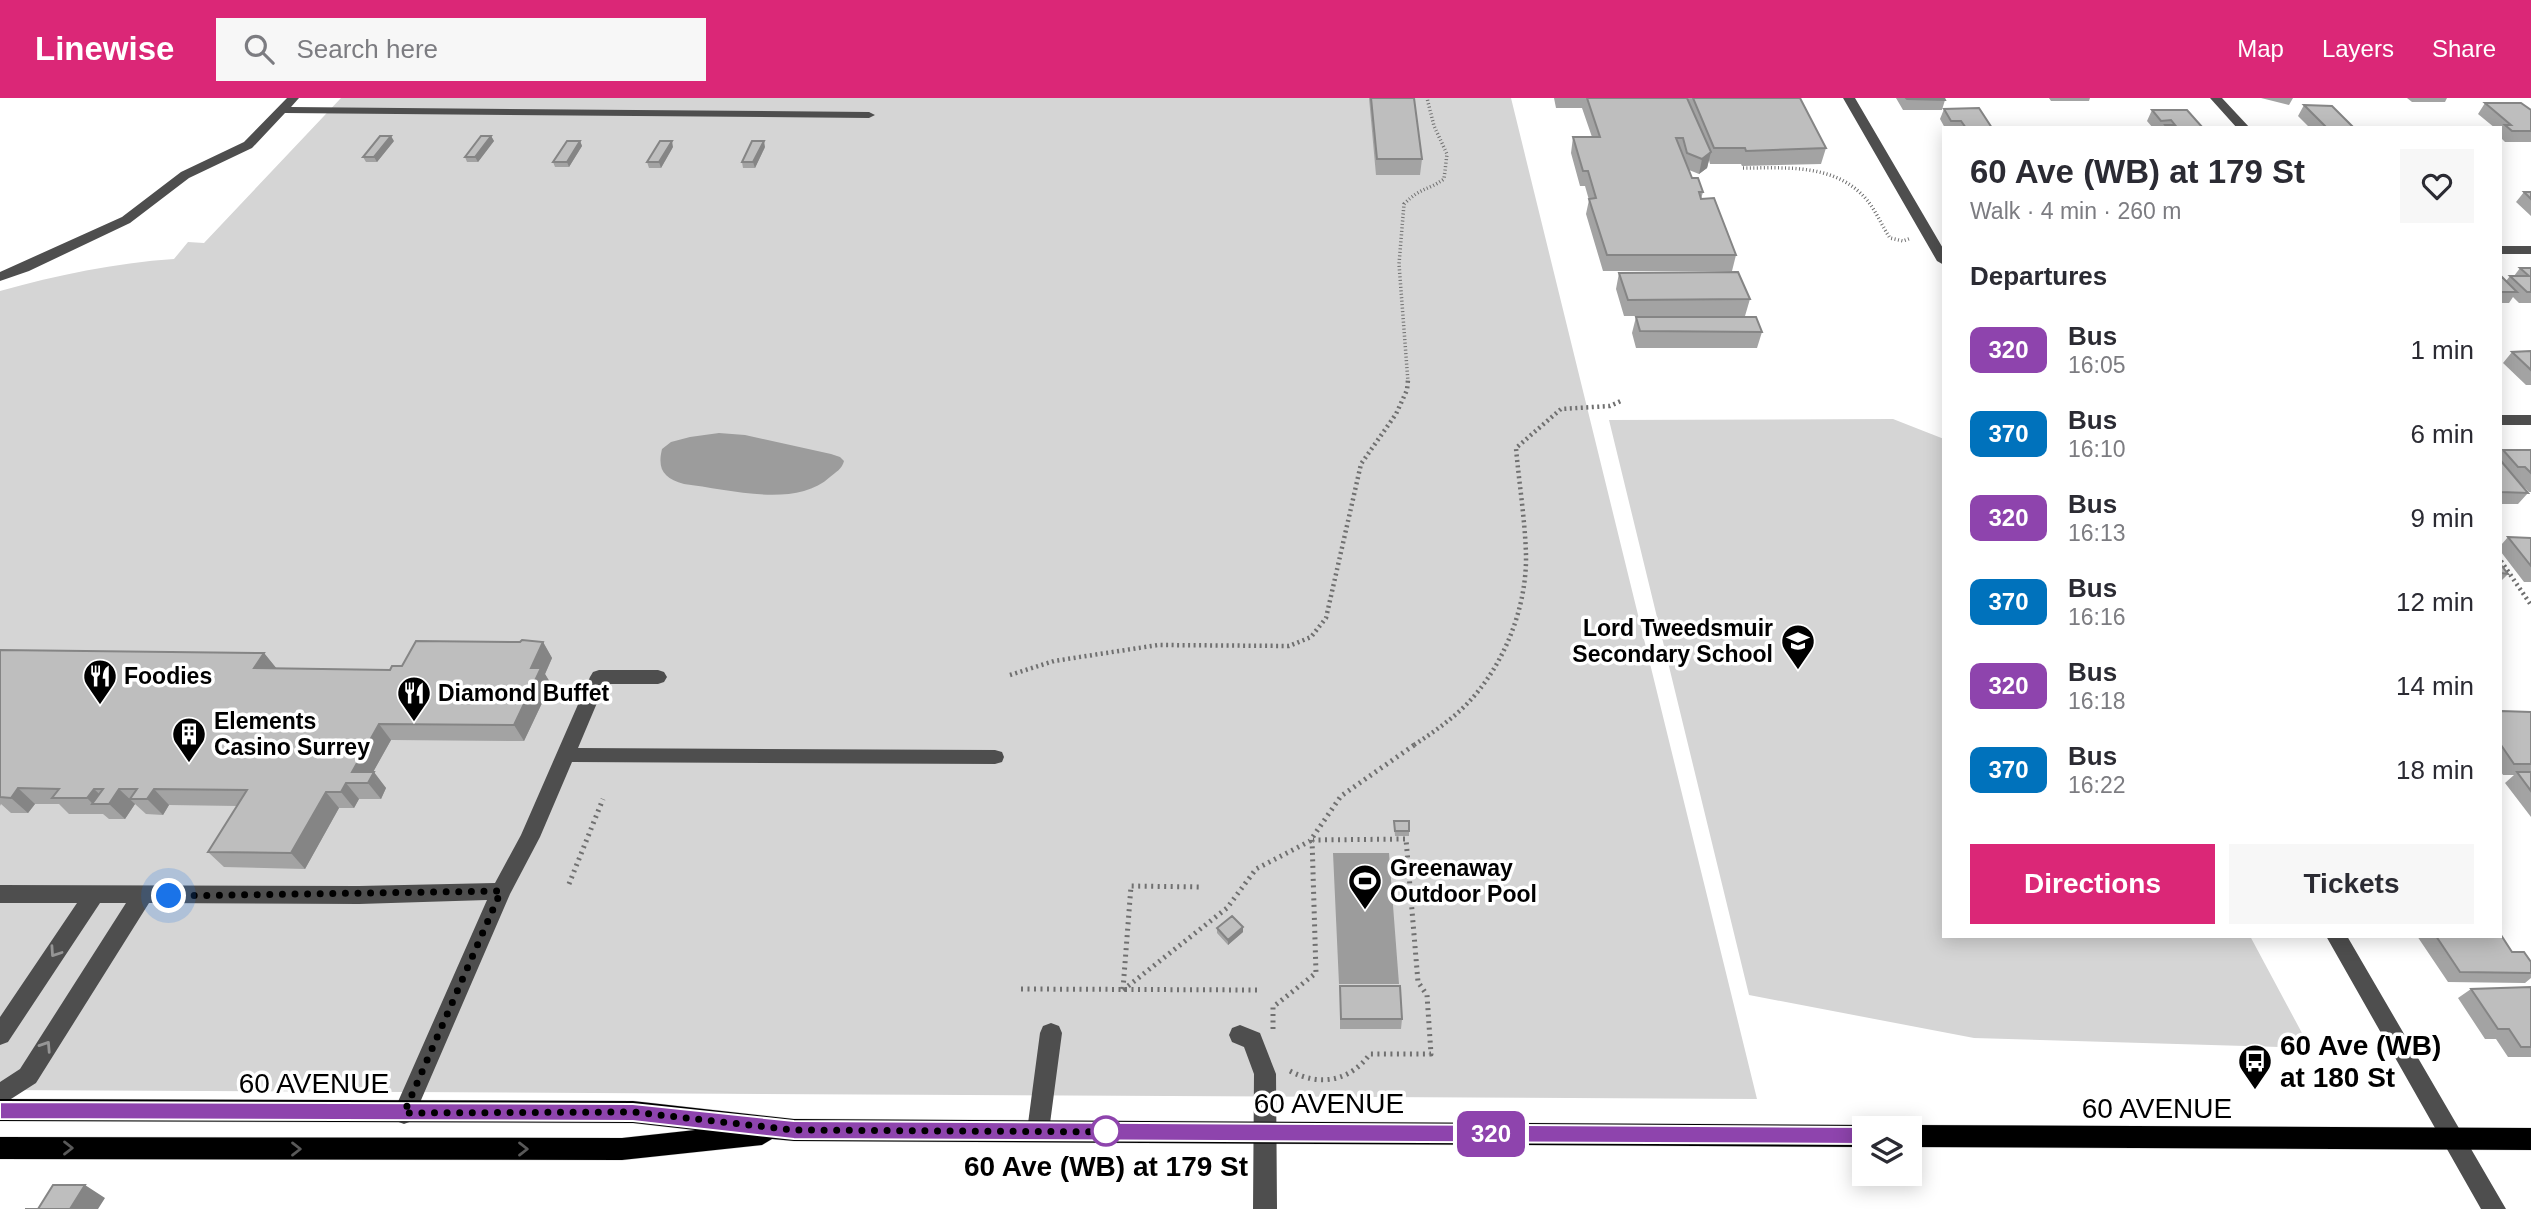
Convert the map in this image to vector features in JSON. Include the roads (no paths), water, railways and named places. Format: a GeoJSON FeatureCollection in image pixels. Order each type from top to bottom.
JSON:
{"type":"FeatureCollection","features":[{"type":"Feature","properties":{"kind":"main road","name":"60 AVENUE"},"geometry":{"type":"LineString","coordinates":[[0,1110],[633,1112],[794,1130],[1852,1136]]}},
{"type":"Feature","properties":{"kind":"main road","name":"60 AVENUE"},"geometry":{"type":"LineString","coordinates":[[0,1148],[622,1149],[794,1130]]}},
{"type":"Feature","properties":{"kind":"main road","name":"60 AVENUE"},"geometry":{"type":"LineString","coordinates":[[1922,1136],[2531,1139]]}},
{"type":"Feature","properties":{"kind":"street"},"geometry":{"type":"LineString","coordinates":[[0,277],[126,220],[185,176],[247,145],[293,98]]}},
{"type":"Feature","properties":{"kind":"street"},"geometry":{"type":"LineString","coordinates":[[1849,98],[1940,248]]}},
{"type":"Feature","properties":{"kind":"street"},"geometry":{"type":"LineString","coordinates":[[2216,98],[2242,126]]}},
{"type":"Feature","properties":{"kind":"street"},"geometry":{"type":"LineString","coordinates":[[281,110],[869,115]]}},
{"type":"Feature","properties":{"kind":"street"},"geometry":{"type":"LineString","coordinates":[[2502,250],[2531,250]]}},
{"type":"Feature","properties":{"kind":"street"},"geometry":{"type":"LineString","coordinates":[[2508,420],[2531,420]]}},
{"type":"Feature","properties":{"kind":"street"},"geometry":{"type":"LineString","coordinates":[[404,1113],[501,891],[530,837],[599,677],[658,677]]}},
{"type":"Feature","properties":{"kind":"street"},"geometry":{"type":"LineString","coordinates":[[565,755],[995,757]]}},
{"type":"Feature","properties":{"kind":"street"},"geometry":{"type":"LineString","coordinates":[[0,894],[142,896],[501,891]]}},
{"type":"Feature","properties":{"kind":"street"},"geometry":{"type":"LineString","coordinates":[[0,1035],[93,895]]}},
{"type":"Feature","properties":{"kind":"street"},"geometry":{"type":"LineString","coordinates":[[0,1095],[27,1076],[142,896]]}},
{"type":"Feature","properties":{"kind":"street"},"geometry":{"type":"LineString","coordinates":[[2337,938],[2494,1209]]}},
{"type":"Feature","properties":{"kind":"street"},"geometry":{"type":"LineString","coordinates":[[1038,1131],[1051,1033]]}},
{"type":"Feature","properties":{"kind":"street"},"geometry":{"type":"LineString","coordinates":[[1240,1035],[1252,1040],[1264,1069],[1265,1209]]}},
{"type":"Feature","properties":{"kind":"place","name":"Lord Tweedsmuir Secondary School"},"geometry":{"type":"Point","coordinates":[1798,671]}},
{"type":"Feature","properties":{"kind":"place","name":"Foodies"},"geometry":{"type":"Point","coordinates":[100,706]}},
{"type":"Feature","properties":{"kind":"place","name":"Diamond Buffet"},"geometry":{"type":"Point","coordinates":[414,723]}},
{"type":"Feature","properties":{"kind":"place","name":"Elements Casino Surrey"},"geometry":{"type":"Point","coordinates":[189,764]}},
{"type":"Feature","properties":{"kind":"place","name":"Greenaway Outdoor Pool"},"geometry":{"type":"Point","coordinates":[1365,911]}},
{"type":"Feature","properties":{"kind":"place","name":"60 Ave (WB) at 180 St"},"geometry":{"type":"Point","coordinates":[2255,1091]}},
{"type":"Feature","properties":{"kind":"place","name":"60 Ave (WB) at 179 St"},"geometry":{"type":"Point","coordinates":[1106,1131]}}]}
